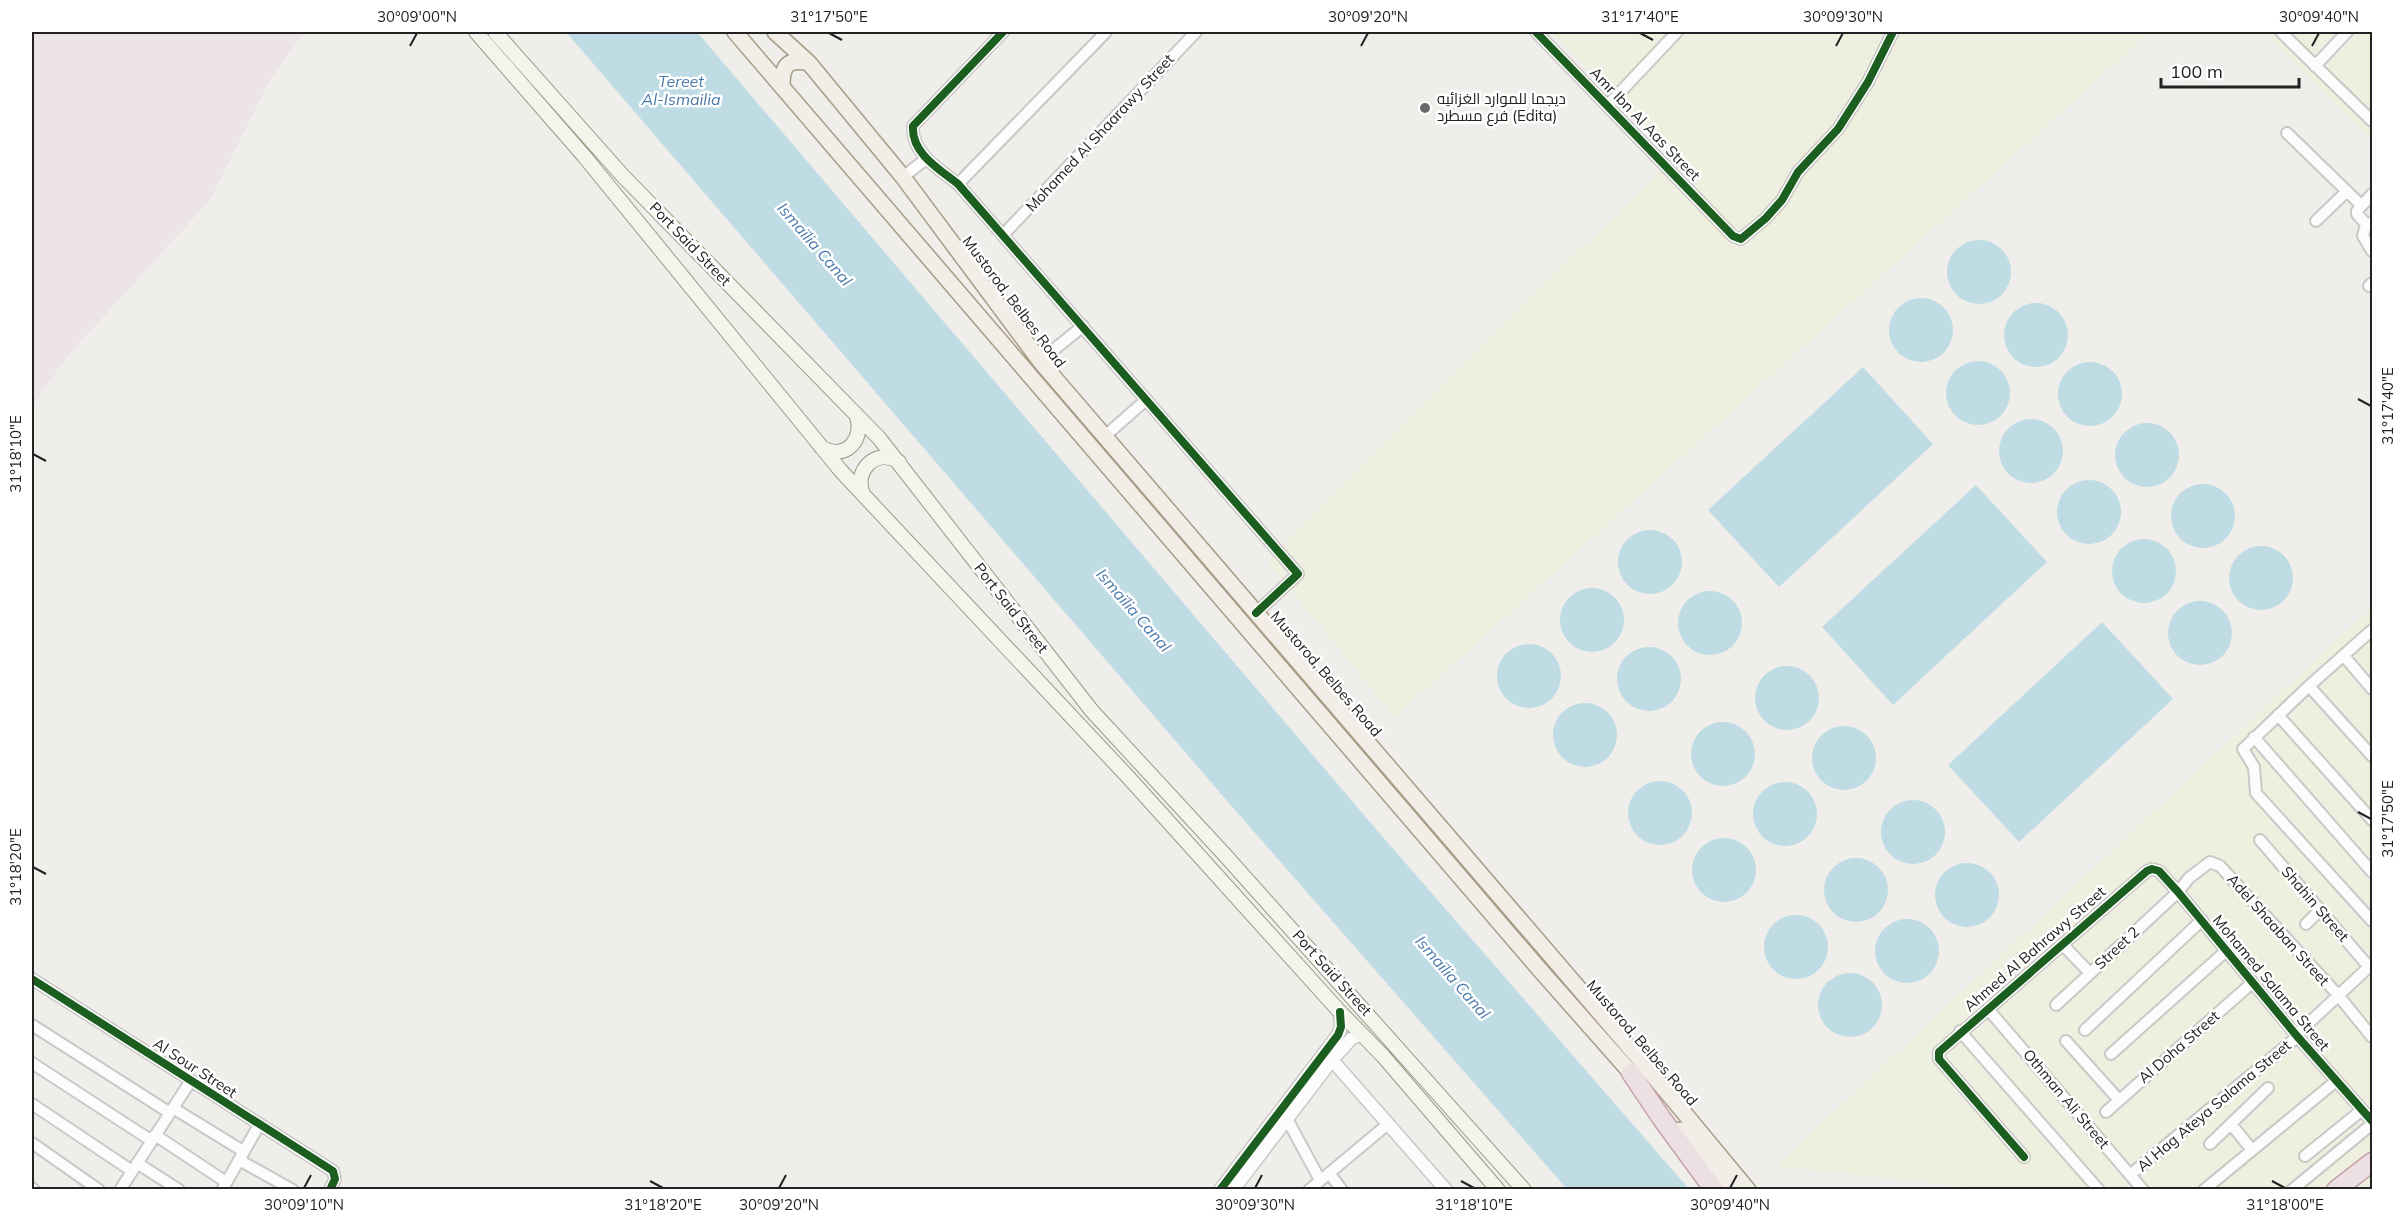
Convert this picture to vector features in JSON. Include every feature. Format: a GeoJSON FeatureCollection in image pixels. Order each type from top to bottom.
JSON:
{"type":"FeatureCollection","features":[{"type":"Feature","properties":{"kind":"highway"},"geometry":{"type":"LineString","coordinates":[[1631,1073],[1714,1190]]}},
{"type":"Feature","properties":{"kind":"highway"},"geometry":{"type":"LineString","coordinates":[[2336,1190],[2373,1162]]}},
{"type":"Feature","properties":{"kind":"main road","name":"Port Said Street"},"geometry":{"type":"LineString","coordinates":[[476,32],[584,156],[819,446],[1129,778],[1388,1062],[1494,1188]]}},
{"type":"Feature","properties":{"kind":"main road","name":"Port Said Street"},"geometry":{"type":"LineString","coordinates":[[495,32],[622,175],[855,414],[900,464],[1092,711],[1224,854],[1524,1190]]}},
{"type":"Feature","properties":{"kind":"main road","name":"Mustorod, Belbes Road"},"geometry":{"type":"LineString","coordinates":[[735,32],[1730,1190]]}},
{"type":"Feature","properties":{"kind":"main road","name":"Mustorod, Belbes Road"},"geometry":{"type":"LineString","coordinates":[[775,32],[809,63],[903,177],[1040,361],[1642,1062],[1748,1190]]}},
{"type":"Feature","properties":{"kind":"main road"},"geometry":{"type":"LineString","coordinates":[[782,86],[784,68],[789,62],[798,60],[809,63]]}},
{"type":"Feature","properties":{"kind":"main road"},"geometry":{"type":"LineString","coordinates":[[819,446],[833,452],[848,448],[858,436],[859,421],[855,414]]}},
{"type":"Feature","properties":{"kind":"main road"},"geometry":{"type":"LineString","coordinates":[[863,494],[860,480],[866,465],[879,458],[894,459],[900,464]]}},
{"type":"Feature","properties":{"kind":"street"},"geometry":{"type":"LineString","coordinates":[[1003,32],[913,126],[912,136],[915,143],[926,159],[958,184],[1298,574],[1256,613]]}},
{"type":"Feature","properties":{"kind":"street"},"geometry":{"type":"LineString","coordinates":[[958,184],[1106,32]]}},
{"type":"Feature","properties":{"kind":"street","name":"Mohamed Al Shaarawy Street"},"geometry":{"type":"LineString","coordinates":[[1003,235],[1196,32]]}},
{"type":"Feature","properties":{"kind":"street","name":"Amr Ibn Al Aas Street"},"geometry":{"type":"LineString","coordinates":[[1536,32],[1733,236],[1741,239],[1782,200],[1798,172],[1838,129],[1868,82],[1893,32]]}},
{"type":"Feature","properties":{"kind":"street"},"geometry":{"type":"LineString","coordinates":[[1608,105],[1677,32]]}},
{"type":"Feature","properties":{"kind":"street"},"geometry":{"type":"LineString","coordinates":[[2315,66],[2347,32]]}},
{"type":"Feature","properties":{"kind":"street"},"geometry":{"type":"LineString","coordinates":[[2287,34],[2315,66],[2373,121]]}},
{"type":"Feature","properties":{"kind":"street"},"geometry":{"type":"LineString","coordinates":[[2287,133],[2361,205]]}},
{"type":"Feature","properties":{"kind":"street"},"geometry":{"type":"LineString","coordinates":[[903,177],[926,159]]}},
{"type":"Feature","properties":{"kind":"street"},"geometry":{"type":"LineString","coordinates":[[2316,221],[2347,191]]}},
{"type":"Feature","properties":{"kind":"street"},"geometry":{"type":"LineString","coordinates":[[2373,194],[2361,205],[2357,214],[2370,224],[2363,236],[2373,251]]}},
{"type":"Feature","properties":{"kind":"street"},"geometry":{"type":"LineString","coordinates":[[1040,361],[1083,326]]}},
{"type":"Feature","properties":{"kind":"street"},"geometry":{"type":"LineString","coordinates":[[1105,436],[1146,400]]}},
{"type":"Feature","properties":{"kind":"street"},"geometry":{"type":"LineString","coordinates":[[2373,630],[2309,686],[2243,749],[2254,767],[2256,793],[2373,921]]}},
{"type":"Feature","properties":{"kind":"street"},"geometry":{"type":"LineString","coordinates":[[2344,656],[2373,689]]}},
{"type":"Feature","properties":{"kind":"street"},"geometry":{"type":"LineString","coordinates":[[2309,686],[2373,756]]}},
{"type":"Feature","properties":{"kind":"street"},"geometry":{"type":"LineString","coordinates":[[2278,715],[2373,820]]}},
{"type":"Feature","properties":{"kind":"street"},"geometry":{"type":"LineString","coordinates":[[2254,737],[2373,872]]}},
{"type":"Feature","properties":{"kind":"street","name":"Shahin Street"},"geometry":{"type":"LineString","coordinates":[[2260,840],[2371,966]]}},
{"type":"Feature","properties":{"kind":"street","name":"Adel Shaaban Street"},"geometry":{"type":"LineString","coordinates":[[2178,892],[2205,864],[2215,863],[2338,995],[2373,1037]]}},
{"type":"Feature","properties":{"kind":"street","name":"Mohamed Salama Street"},"geometry":{"type":"LineString","coordinates":[[2147,871],[2156,869],[2178,892],[2296,1036],[2373,1122]]}},
{"type":"Feature","properties":{"kind":"street","name":"Ahmed Al Bahrawy Street"},"geometry":{"type":"LineString","coordinates":[[2024,1158],[1939,1059],[1941,1049],[2147,871]]}},
{"type":"Feature","properties":{"kind":"street","name":"Street 2"},"geometry":{"type":"LineString","coordinates":[[2056,1005],[2178,892]]}},
{"type":"Feature","properties":{"kind":"street"},"geometry":{"type":"LineString","coordinates":[[2306,924],[2320,910]]}},
{"type":"Feature","properties":{"kind":"street"},"geometry":{"type":"LineString","coordinates":[[2085,1030],[2202,920]]}},
{"type":"Feature","properties":{"kind":"street"},"geometry":{"type":"LineString","coordinates":[[2062,944],[2090,973]]}},
{"type":"Feature","properties":{"kind":"street"},"geometry":{"type":"LineString","coordinates":[[2111,1054],[2226,951]]}},
{"type":"Feature","properties":{"kind":"street","name":"Al Hag Ateya Salama Street"},"geometry":{"type":"LineString","coordinates":[[2130,1174],[2296,1036],[2371,966]]}},
{"type":"Feature","properties":{"kind":"street","name":"Al Sour Street"},"geometry":{"type":"LineString","coordinates":[[32,979],[190,1082],[333,1171],[335,1175],[331,1186]]}},
{"type":"Feature","properties":{"kind":"street","name":"Al Doha Street"},"geometry":{"type":"LineString","coordinates":[[2106,1112],[2252,983]]}},
{"type":"Feature","properties":{"kind":"street","name":"Othman Ali Street"},"geometry":{"type":"LineString","coordinates":[[1988,1008],[2143,1190]]}},
{"type":"Feature","properties":{"kind":"street"},"geometry":{"type":"LineString","coordinates":[[1221,1189],[1338,1035],[1341,1027],[1340,1012]]}},
{"type":"Feature","properties":{"kind":"street"},"geometry":{"type":"LineString","coordinates":[[32,1025],[293,1190]]}},
{"type":"Feature","properties":{"kind":"street"},"geometry":{"type":"LineString","coordinates":[[1960,1032],[2099,1190]]}},
{"type":"Feature","properties":{"kind":"street"},"geometry":{"type":"LineString","coordinates":[[1233,1190],[1332,1060],[1351,1039],[1361,1034]]}},
{"type":"Feature","properties":{"kind":"street"},"geometry":{"type":"LineString","coordinates":[[2066,1041],[2119,1100]]}},
{"type":"Feature","properties":{"kind":"street"},"geometry":{"type":"LineString","coordinates":[[1332,1060],[1446,1190]]}},
{"type":"Feature","properties":{"kind":"street"},"geometry":{"type":"LineString","coordinates":[[32,1063],[154,1138],[224,1186],[259,1125]]}},
{"type":"Feature","properties":{"kind":"street"},"geometry":{"type":"LineString","coordinates":[[2204,1190],[2336,1080]]}},
{"type":"Feature","properties":{"kind":"street"},"geometry":{"type":"LineString","coordinates":[[120,1190],[190,1082]]}},
{"type":"Feature","properties":{"kind":"street"},"geometry":{"type":"LineString","coordinates":[[2211,1144],[2268,1088]]}},
{"type":"Feature","properties":{"kind":"street"},"geometry":{"type":"LineString","coordinates":[[32,1104],[134,1167],[179,1190]]}},
{"type":"Feature","properties":{"kind":"street"},"geometry":{"type":"LineString","coordinates":[[2305,1156],[2362,1110]]}},
{"type":"Feature","properties":{"kind":"street"},"geometry":{"type":"LineString","coordinates":[[1287,1119],[1324,1177],[1342,1190]]}},
{"type":"Feature","properties":{"kind":"street"},"geometry":{"type":"LineString","coordinates":[[2292,1190],[2373,1122]]}},
{"type":"Feature","properties":{"kind":"street"},"geometry":{"type":"LineString","coordinates":[[1309,1190],[1388,1124]]}},
{"type":"Feature","properties":{"kind":"street"},"geometry":{"type":"LineString","coordinates":[[2231,1124],[2252,1150]]}},
{"type":"Feature","properties":{"kind":"street"},"geometry":{"type":"LineString","coordinates":[[32,1143],[99,1190]]}},
{"type":"Feature","properties":{"kind":"shaded area"},"geometry":{"type":"Polygon","coordinates":[[[32,32],[304,32],[268,84],[210,200],[65,359],[32,407],[32,32]]]}},
{"type":"Feature","properties":{"kind":"green space"},"geometry":{"type":"Polygon","coordinates":[[[1550,32],[2150,32],[1395,717],[1267,561],[1674,156],[1550,32]]]}},
{"type":"Feature","properties":{"kind":"green space"},"geometry":{"type":"Polygon","coordinates":[[[2265,32],[2372,32],[2372,139],[2265,32]]]}},
{"type":"Feature","properties":{"kind":"green space"},"geometry":{"type":"Polygon","coordinates":[[[2372,607],[2372,1189],[2297,1189],[2291,1182],[2281,1190],[1999,1190],[1776,1166],[2372,607]]]}},
{"type":"Feature","properties":{"kind":"water","name":"Tereet Al-Ismailia"},"geometry":{"type":"Polygon","coordinates":[[[566,32],[697,32],[1375,828],[1689,1189],[1567,1189],[1228,802],[566,32]]]}},
{"type":"Feature","properties":{"kind":"water"},"geometry":{"type":"Polygon","coordinates":[[[1979,240],[1991,242],[2002,249],[2009,260],[2011,272],[2009,284],[2002,295],[1991,302],[1979,304],[1967,302],[1956,295],[1949,284],[1947,272],[1949,260],[1956,249],[1967,242],[1979,240]]]}},
{"type":"Feature","properties":{"kind":"water"},"geometry":{"type":"Polygon","coordinates":[[[1921,298],[1933,300],[1944,307],[1951,318],[1953,330],[1951,342],[1944,353],[1933,360],[1921,362],[1909,360],[1898,353],[1891,342],[1889,330],[1891,318],[1898,307],[1909,300],[1921,298]]]}},
{"type":"Feature","properties":{"kind":"water"},"geometry":{"type":"Polygon","coordinates":[[[2036,303],[2054,308],[2059,312],[2063,317],[2068,335],[2063,353],[2059,358],[2054,362],[2036,367],[2018,362],[2013,358],[2009,353],[2004,335],[2009,317],[2013,312],[2018,308],[2036,303]]]}},
{"type":"Feature","properties":{"kind":"water"},"geometry":{"type":"Polygon","coordinates":[[[1978,361],[1996,366],[2001,370],[2005,375],[2010,393],[2005,411],[2001,416],[1996,420],[1978,425],[1960,420],[1955,416],[1951,411],[1946,393],[1951,375],[1955,370],[1960,366],[1978,361]]]}},
{"type":"Feature","properties":{"kind":"water"},"geometry":{"type":"Polygon","coordinates":[[[2090,362],[2102,364],[2113,371],[2120,382],[2122,394],[2120,406],[2113,417],[2102,424],[2090,426],[2078,424],[2067,417],[2060,406],[2058,394],[2060,382],[2067,371],[2078,364],[2090,362]]]}},
{"type":"Feature","properties":{"kind":"water"},"geometry":{"type":"Polygon","coordinates":[[[1863,367],[1933,444],[1779,587],[1708,510],[1863,367]]]}},
{"type":"Feature","properties":{"kind":"water"},"geometry":{"type":"Polygon","coordinates":[[[2031,419],[2049,424],[2054,428],[2058,433],[2063,451],[2058,469],[2054,474],[2049,478],[2031,483],[2013,478],[2008,474],[2004,469],[1999,451],[2004,433],[2008,428],[2013,424],[2031,419]]]}},
{"type":"Feature","properties":{"kind":"water"},"geometry":{"type":"Polygon","coordinates":[[[2147,423],[2165,428],[2170,432],[2174,437],[2179,455],[2174,473],[2170,478],[2165,482],[2147,487],[2129,482],[2124,478],[2120,473],[2115,455],[2120,437],[2124,432],[2129,428],[2147,423]]]}},
{"type":"Feature","properties":{"kind":"water"},"geometry":{"type":"Polygon","coordinates":[[[2089,480],[2101,482],[2112,489],[2119,500],[2121,512],[2119,524],[2112,535],[2101,542],[2089,544],[2077,542],[2066,535],[2059,524],[2057,512],[2059,500],[2066,489],[2077,482],[2089,480]]]}},
{"type":"Feature","properties":{"kind":"water"},"geometry":{"type":"Polygon","coordinates":[[[2203,484],[2215,486],[2226,493],[2233,504],[2235,516],[2233,528],[2226,539],[2215,546],[2203,548],[2191,546],[2180,539],[2173,528],[2171,516],[2173,504],[2180,493],[2191,486],[2203,484]]]}},
{"type":"Feature","properties":{"kind":"water"},"geometry":{"type":"Polygon","coordinates":[[[1976,485],[2047,562],[1893,705],[1822,627],[1976,485]]]}},
{"type":"Feature","properties":{"kind":"water"},"geometry":{"type":"Polygon","coordinates":[[[1650,530],[1668,535],[1673,539],[1677,544],[1682,562],[1677,580],[1673,585],[1668,589],[1650,594],[1632,589],[1627,585],[1623,580],[1618,562],[1623,544],[1627,539],[1632,535],[1650,530]]]}},
{"type":"Feature","properties":{"kind":"water"},"geometry":{"type":"Polygon","coordinates":[[[2144,539],[2162,544],[2167,548],[2171,553],[2176,571],[2171,589],[2167,594],[2162,598],[2144,603],[2126,598],[2121,594],[2117,589],[2112,571],[2117,553],[2121,548],[2126,544],[2144,539]]]}},
{"type":"Feature","properties":{"kind":"water"},"geometry":{"type":"Polygon","coordinates":[[[2261,546],[2279,551],[2284,555],[2288,560],[2293,578],[2288,596],[2284,601],[2279,605],[2261,610],[2243,605],[2238,601],[2234,596],[2229,578],[2234,560],[2238,555],[2243,551],[2261,546]]]}},
{"type":"Feature","properties":{"kind":"water"},"geometry":{"type":"Polygon","coordinates":[[[1592,588],[1610,593],[1615,597],[1619,602],[1624,620],[1619,638],[1615,643],[1610,647],[1592,652],[1574,647],[1569,643],[1565,638],[1560,620],[1565,602],[1569,597],[1574,593],[1592,588]]]}},
{"type":"Feature","properties":{"kind":"water"},"geometry":{"type":"Polygon","coordinates":[[[1710,591],[1728,596],[1733,600],[1737,605],[1742,623],[1737,641],[1733,646],[1728,650],[1710,655],[1692,650],[1687,646],[1683,641],[1678,623],[1683,605],[1687,600],[1692,596],[1710,591]]]}},
{"type":"Feature","properties":{"kind":"water"},"geometry":{"type":"Polygon","coordinates":[[[2200,601],[2212,603],[2223,610],[2230,621],[2232,633],[2230,645],[2223,656],[2212,663],[2200,665],[2188,663],[2177,656],[2170,645],[2168,633],[2170,621],[2177,610],[2188,603],[2200,601]]]}},
{"type":"Feature","properties":{"kind":"water"},"geometry":{"type":"Polygon","coordinates":[[[2102,622],[2173,699],[2019,842],[1948,765],[2102,622]]]}},
{"type":"Feature","properties":{"kind":"water"},"geometry":{"type":"Polygon","coordinates":[[[1529,644],[1547,649],[1552,653],[1556,658],[1561,676],[1556,694],[1552,699],[1547,703],[1529,708],[1511,703],[1506,699],[1502,694],[1497,676],[1502,658],[1506,653],[1511,649],[1529,644]]]}},
{"type":"Feature","properties":{"kind":"water"},"geometry":{"type":"Polygon","coordinates":[[[1649,647],[1667,652],[1672,656],[1676,661],[1681,679],[1676,697],[1672,702],[1667,706],[1649,711],[1631,706],[1626,702],[1622,697],[1617,679],[1622,661],[1626,656],[1631,652],[1649,647]]]}},
{"type":"Feature","properties":{"kind":"water"},"geometry":{"type":"Polygon","coordinates":[[[1787,666],[1805,671],[1810,675],[1814,680],[1819,698],[1814,716],[1810,721],[1805,725],[1787,730],[1769,725],[1764,721],[1760,716],[1755,698],[1760,680],[1764,675],[1769,671],[1787,666]]]}},
{"type":"Feature","properties":{"kind":"water"},"geometry":{"type":"Polygon","coordinates":[[[1585,703],[1603,708],[1608,712],[1612,717],[1617,735],[1612,753],[1608,758],[1603,762],[1585,767],[1567,762],[1562,758],[1558,753],[1553,735],[1558,717],[1562,712],[1567,708],[1585,703]]]}},
{"type":"Feature","properties":{"kind":"water"},"geometry":{"type":"Polygon","coordinates":[[[1723,722],[1735,724],[1746,731],[1753,742],[1755,754],[1753,766],[1746,777],[1735,784],[1723,786],[1711,784],[1700,777],[1693,766],[1691,754],[1693,742],[1700,731],[1711,724],[1723,722]]]}},
{"type":"Feature","properties":{"kind":"water"},"geometry":{"type":"Polygon","coordinates":[[[1844,726],[1862,731],[1867,735],[1871,740],[1876,758],[1871,776],[1867,781],[1862,785],[1844,790],[1826,785],[1821,781],[1817,776],[1812,758],[1817,740],[1821,735],[1826,731],[1844,726]]]}},
{"type":"Feature","properties":{"kind":"water"},"geometry":{"type":"Polygon","coordinates":[[[1660,781],[1672,783],[1683,790],[1690,801],[1692,813],[1690,825],[1683,836],[1672,843],[1660,845],[1648,843],[1637,836],[1630,825],[1628,813],[1630,801],[1637,790],[1648,783],[1660,781]]]}},
{"type":"Feature","properties":{"kind":"water"},"geometry":{"type":"Polygon","coordinates":[[[1785,782],[1797,784],[1808,791],[1815,802],[1817,814],[1815,826],[1808,837],[1797,844],[1785,846],[1773,844],[1762,837],[1755,826],[1753,814],[1755,802],[1762,791],[1773,784],[1785,782]]]}},
{"type":"Feature","properties":{"kind":"water"},"geometry":{"type":"Polygon","coordinates":[[[1913,800],[1931,805],[1936,809],[1940,814],[1945,832],[1940,850],[1936,855],[1931,859],[1913,864],[1895,859],[1890,855],[1886,850],[1881,832],[1886,814],[1890,809],[1895,805],[1913,800]]]}},
{"type":"Feature","properties":{"kind":"water"},"geometry":{"type":"Polygon","coordinates":[[[1724,838],[1742,843],[1747,847],[1751,852],[1756,870],[1751,888],[1747,893],[1742,897],[1724,902],[1706,897],[1701,893],[1697,888],[1692,870],[1697,852],[1701,847],[1706,843],[1724,838]]]}},
{"type":"Feature","properties":{"kind":"water"},"geometry":{"type":"Polygon","coordinates":[[[1856,858],[1868,860],[1879,867],[1886,878],[1888,890],[1886,902],[1879,913],[1868,920],[1856,922],[1844,920],[1833,913],[1826,902],[1824,890],[1826,878],[1833,867],[1844,860],[1856,858]]]}},
{"type":"Feature","properties":{"kind":"water"},"geometry":{"type":"Polygon","coordinates":[[[1967,863],[1979,865],[1990,872],[1997,883],[1999,895],[1997,907],[1990,918],[1979,925],[1967,927],[1955,925],[1944,918],[1937,907],[1935,895],[1937,883],[1944,872],[1955,865],[1967,863]]]}},
{"type":"Feature","properties":{"kind":"water"},"geometry":{"type":"Polygon","coordinates":[[[1796,915],[1814,920],[1819,924],[1823,929],[1828,947],[1823,965],[1819,970],[1814,974],[1796,979],[1778,974],[1773,970],[1769,965],[1764,947],[1769,929],[1773,924],[1778,920],[1796,915]]]}},
{"type":"Feature","properties":{"kind":"water"},"geometry":{"type":"Polygon","coordinates":[[[1907,919],[1925,924],[1930,928],[1934,933],[1939,951],[1934,969],[1930,974],[1925,978],[1907,983],[1889,978],[1884,974],[1880,969],[1875,951],[1880,933],[1884,928],[1889,924],[1907,919]]]}},
{"type":"Feature","properties":{"kind":"water"},"geometry":{"type":"Polygon","coordinates":[[[1850,973],[1868,978],[1873,982],[1877,987],[1882,1005],[1877,1023],[1873,1028],[1868,1032],[1850,1037],[1832,1032],[1827,1028],[1823,1023],[1818,1005],[1823,987],[1827,982],[1832,978],[1850,973]]]}},
{"type":"Feature","properties":{"kind":"cycle path"},"geometry":{"type":"LineString","coordinates":[[1003,32],[913,126],[917,144],[928,160],[958,184],[1298,574],[1256,613]]}},
{"type":"Feature","properties":{"kind":"cycle path"},"geometry":{"type":"LineString","coordinates":[[1536,32],[1733,236],[1741,239],[1766,218],[1782,200],[1798,172],[1838,129],[1868,82],[1893,32]]}},
{"type":"Feature","properties":{"kind":"cycle path"},"geometry":{"type":"LineString","coordinates":[[2024,1157],[1939,1059],[1939,1052],[2152,869],[2159,871],[2178,892],[2296,1035],[2372,1121]]}},
{"type":"Feature","properties":{"kind":"cycle path"},"geometry":{"type":"LineString","coordinates":[[32,979],[333,1171],[335,1179],[330,1190]]}},
{"type":"Feature","properties":{"kind":"cycle path"},"geometry":{"type":"LineString","coordinates":[[1220,1190],[1338,1035],[1341,1027],[1340,1012]]}},
{"type":"Feature","properties":{"kind":"place","name":"ديجما للموارد الغزائيه فرع مسطرد (Edita)"},"geometry":{"type":"Point","coordinates":[1425,108]}},
{"type":"Feature","properties":{"kind":"water label","name":"Ismaïlia Canal"},"geometry":{"type":"Point","coordinates":[815,244]}},
{"type":"Feature","properties":{"kind":"water label","name":"Ismaïlia Canal"},"geometry":{"type":"Point","coordinates":[1134,610]}},
{"type":"Feature","properties":{"kind":"water label","name":"Ismaïlia Canal"},"geometry":{"type":"Point","coordinates":[1453,977]}}]}
